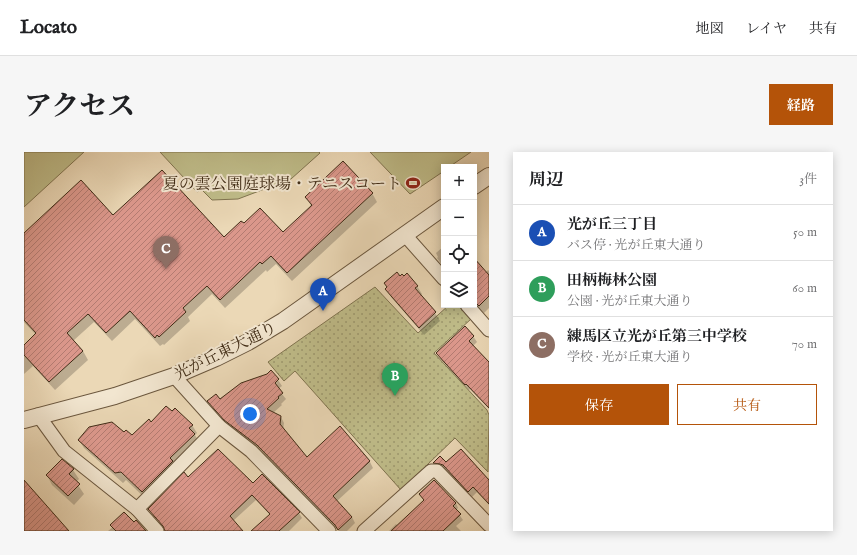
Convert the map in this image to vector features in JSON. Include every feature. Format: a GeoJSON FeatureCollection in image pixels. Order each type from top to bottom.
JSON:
{"type":"FeatureCollection","features":[{"type":"Feature","properties":{"kind":"street"},"geometry":{"type":"LineString","coordinates":[[477,184],[489,176]]}},
{"type":"Feature","properties":{"kind":"street","name":"光が丘東大通り"},"geometry":{"type":"LineString","coordinates":[[31,418],[115,396],[174,376],[236,348],[283,321],[441,209]]}},
{"type":"Feature","properties":{"kind":"street"},"geometry":{"type":"LineString","coordinates":[[405,235],[441,277]]}},
{"type":"Feature","properties":{"kind":"street"},"geometry":{"type":"LineString","coordinates":[[469,308],[489,330]]}},
{"type":"Feature","properties":{"kind":"street"},"geometry":{"type":"LineString","coordinates":[[174,376],[219,426],[251,451],[328,531]]}},
{"type":"Feature","properties":{"kind":"street"},"geometry":{"type":"LineString","coordinates":[[31,418],[64,451],[137,509],[157,531]]}},
{"type":"Feature","properties":{"kind":"street"},"geometry":{"type":"LineString","coordinates":[[137,509],[219,426]]}},
{"type":"Feature","properties":{"kind":"street"},"geometry":{"type":"LineString","coordinates":[[364,531],[431,471],[437,471],[489,525]]}},
{"type":"Feature","properties":{"kind":"shaded area"},"geometry":{"type":"Polygon","coordinates":[[[24,152],[84,152],[24,207],[24,152]]]}},
{"type":"Feature","properties":{"kind":"shaded area"},"geometry":{"type":"Polygon","coordinates":[[[160,152],[320,153],[291,179],[238,199],[212,200],[201,189],[197,192],[160,152]]]}},
{"type":"Feature","properties":{"kind":"shaded area","name":"夏の雲公園庭球場・テニスコート"},"geometry":{"type":"Polygon","coordinates":[[[370,152],[471,152],[453,164],[441,164],[441,173],[410,194],[370,152]]]}},
{"type":"Feature","properties":{"kind":"shaded area"},"geometry":{"type":"Polygon","coordinates":[[[375,287],[418,333],[446,308],[462,308],[471,319],[434,353],[487,410],[489,415],[488,472],[455,438],[401,490],[295,371],[284,381],[268,362],[375,287]]]}},
{"type":"Feature","properties":{"kind":"building"},"geometry":{"type":"Polygon","coordinates":[[[343,161],[373,193],[287,273],[271,256],[262,264],[260,262],[220,300],[207,286],[183,308],[186,312],[159,337],[157,335],[155,338],[130,311],[106,333],[88,314],[67,333],[83,351],[49,382],[24,355],[24,345],[36,333],[24,320],[24,233],[81,180],[113,215],[162,170],[224,237],[241,221],[244,223],[260,208],[283,232],[312,205],[305,197],[343,161]]]}},
{"type":"Feature","properties":{"kind":"building"},"geometry":{"type":"Polygon","coordinates":[[[477,261],[489,275],[489,296],[479,306],[477,304],[477,261]]]}},
{"type":"Feature","properties":{"kind":"building"},"geometry":{"type":"Polygon","coordinates":[[[397,272],[400,276],[402,274],[404,276],[407,273],[418,286],[415,288],[436,312],[419,328],[385,289],[387,287],[384,283],[397,272]]]}},
{"type":"Feature","properties":{"kind":"building"},"geometry":{"type":"Polygon","coordinates":[[[465,326],[474,336],[469,341],[489,362],[489,408],[466,384],[465,385],[436,353],[465,326]]]}},
{"type":"Feature","properties":{"kind":"building"},"geometry":{"type":"Polygon","coordinates":[[[271,370],[279,379],[275,383],[283,393],[267,409],[281,416],[280,424],[307,457],[340,426],[370,461],[333,496],[352,517],[338,530],[335,525],[257,445],[224,420],[207,401],[216,394],[220,399],[241,383],[267,374],[271,370]]]}},
{"type":"Feature","properties":{"kind":"building"},"geometry":{"type":"Polygon","coordinates":[[[166,406],[172,411],[175,408],[193,425],[189,428],[195,434],[170,458],[173,461],[142,492],[121,472],[115,473],[78,440],[89,427],[112,422],[124,432],[126,430],[132,435],[149,419],[151,422],[166,406]]]}},
{"type":"Feature","properties":{"kind":"building"},"geometry":{"type":"Polygon","coordinates":[[[218,449],[253,483],[262,474],[300,512],[279,531],[251,531],[270,514],[252,495],[230,516],[243,531],[165,531],[163,526],[148,509],[184,472],[188,477],[218,449]]]}},
{"type":"Feature","properties":{"kind":"building"},"geometry":{"type":"Polygon","coordinates":[[[461,449],[489,480],[489,504],[473,487],[468,492],[443,465],[433,463],[440,456],[446,462],[461,449]]]}},
{"type":"Feature","properties":{"kind":"building"},"geometry":{"type":"Polygon","coordinates":[[[62,459],[74,469],[69,474],[80,484],[68,496],[46,475],[62,459]]]}},
{"type":"Feature","properties":{"kind":"building"},"geometry":{"type":"Polygon","coordinates":[[[24,480],[69,531],[24,531],[24,480]]]}},
{"type":"Feature","properties":{"kind":"building"},"geometry":{"type":"Polygon","coordinates":[[[434,480],[456,503],[453,506],[461,514],[443,531],[391,531],[424,500],[419,494],[434,480]]]}},
{"type":"Feature","properties":{"kind":"building"},"geometry":{"type":"Polygon","coordinates":[[[124,512],[134,522],[136,520],[146,531],[116,531],[110,525],[124,512]]]}},
{"type":"Feature","properties":{"kind":"place","name":"夏の雲公園庭球場・テニスコート"},"geometry":{"type":"Point","coordinates":[413,183]}},
{"type":"Feature","properties":{"kind":"place","name":"練馬区立光が丘第三中学校"},"geometry":{"type":"Point","coordinates":[166,269]}},
{"type":"Feature","properties":{"kind":"place","name":"光が丘三丁目"},"geometry":{"type":"Point","coordinates":[323,311]}},
{"type":"Feature","properties":{"kind":"place","name":"田柄梅林公園"},"geometry":{"type":"Point","coordinates":[395,396]}}]}
